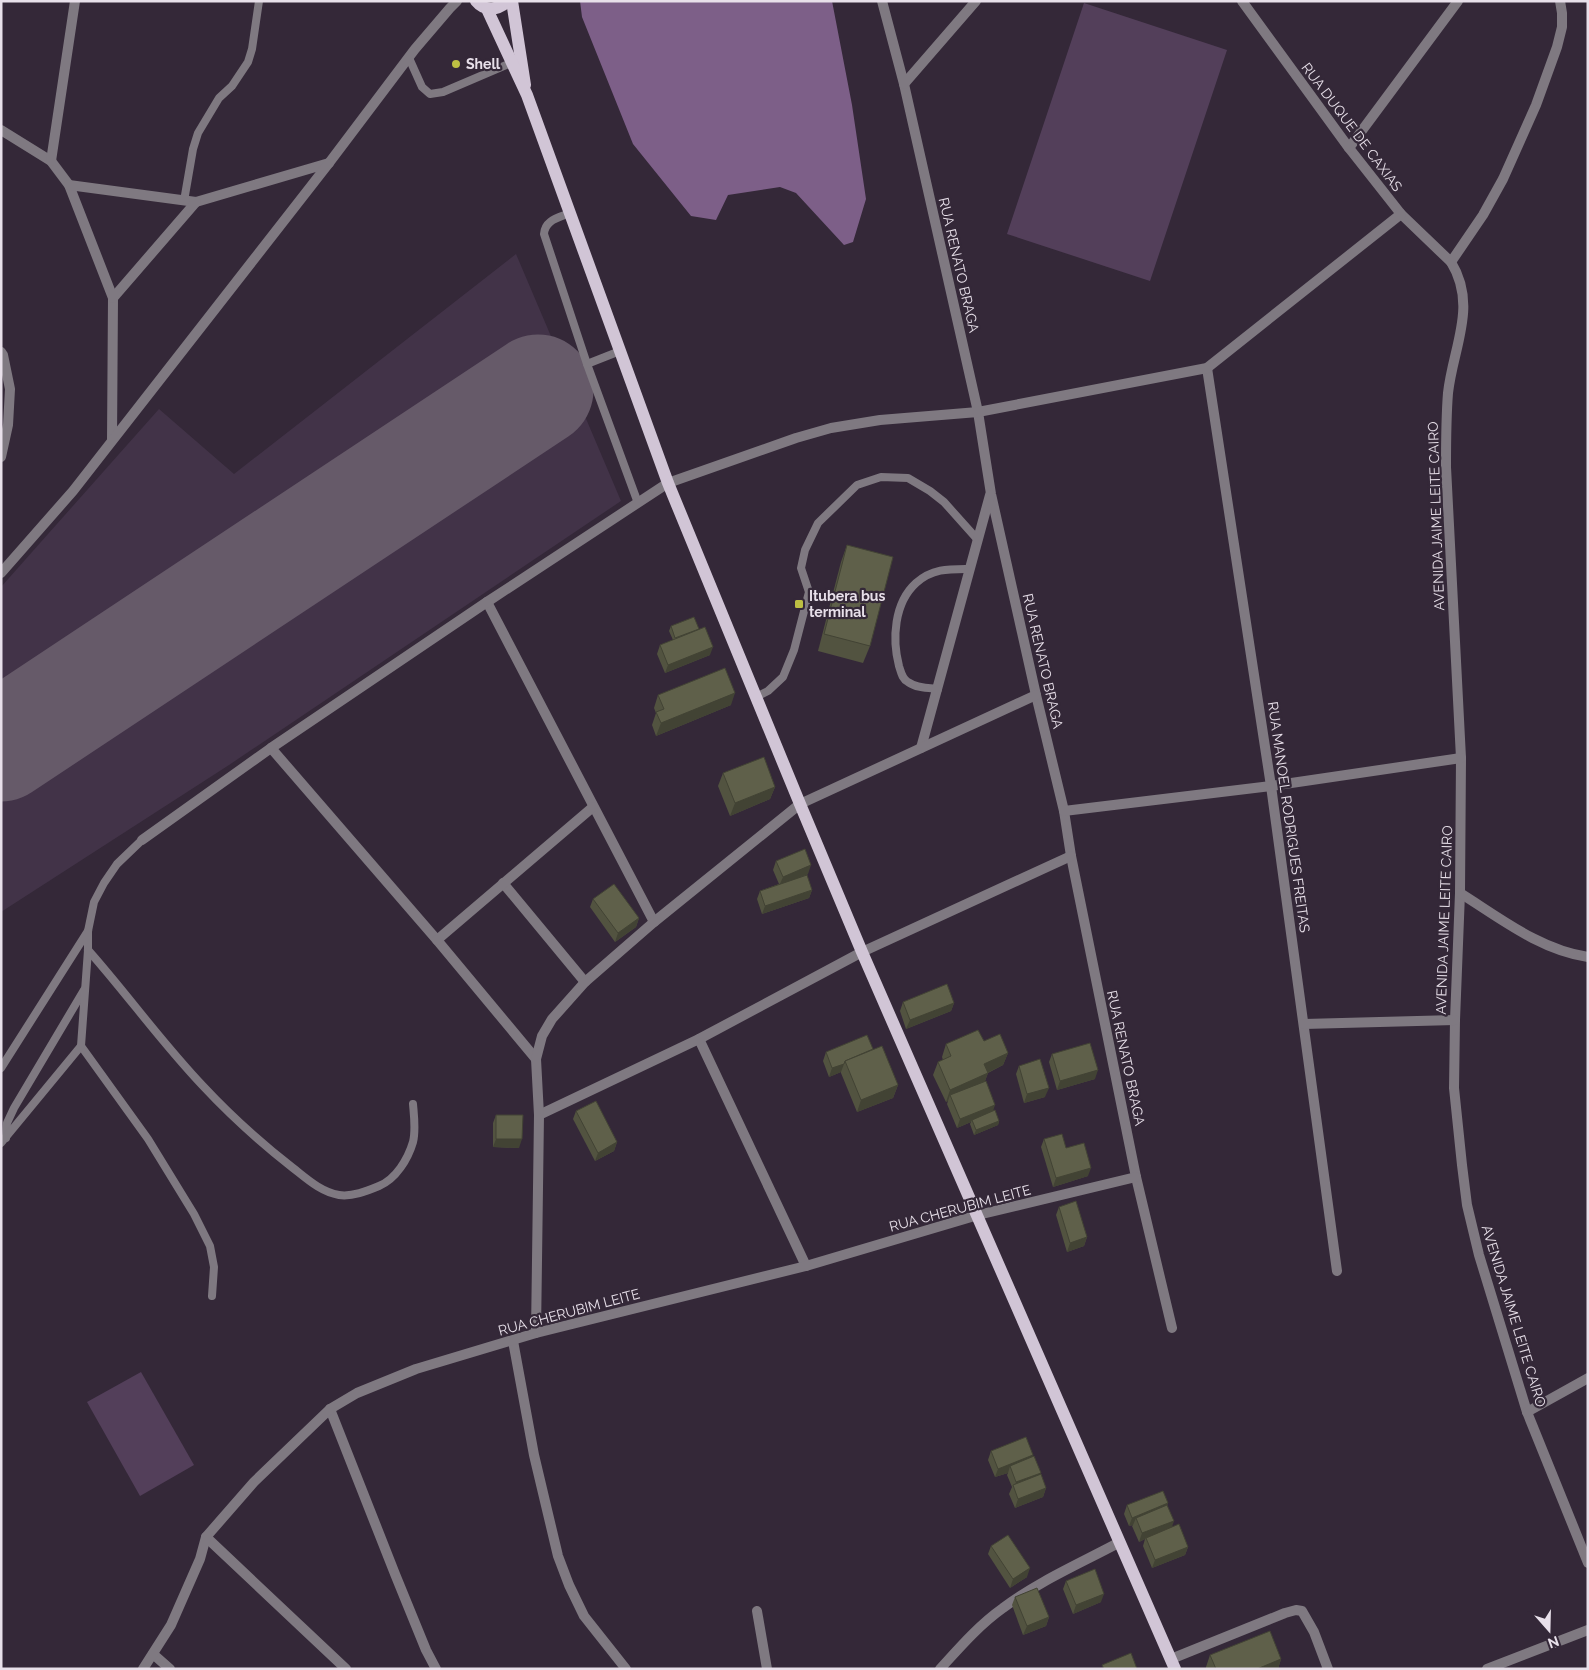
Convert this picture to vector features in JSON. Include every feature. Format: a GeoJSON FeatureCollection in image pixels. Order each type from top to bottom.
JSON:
{"type":"FeatureCollection","features":[{"type":"Feature","properties":{"kind":"main road"},"geometry":{"type":"LineString","coordinates":[[482,5],[496,9],[508,1]]}},
{"type":"Feature","properties":{"kind":"main road"},"geometry":{"type":"LineString","coordinates":[[512,1],[521,50],[526,95]]}},
{"type":"Feature","properties":{"kind":"main road"},"geometry":{"type":"LineString","coordinates":[[482,5],[526,95],[668,483],[800,804],[862,952],[1173,1664]]}},
{"type":"Feature","properties":{"kind":"street"},"geometry":{"type":"LineString","coordinates":[[51,161],[75,1]]}},
{"type":"Feature","properties":{"kind":"street","name":"RUA RENATO BRAGA"},"geometry":{"type":"LineString","coordinates":[[882,1],[904,84],[978,412],[991,494],[1064,811],[1071,856],[1136,1177],[1172,1328]]}},
{"type":"Feature","properties":{"kind":"street"},"geometry":{"type":"LineString","coordinates":[[904,84],[976,1]]}},
{"type":"Feature","properties":{"kind":"street","name":"RUA DUQUE DE CAXIAS"},"geometry":{"type":"LineString","coordinates":[[1242,1],[1349,148],[1401,214],[1451,262]]}},
{"type":"Feature","properties":{"kind":"street"},"geometry":{"type":"LineString","coordinates":[[1349,148],[1458,1]]}},
{"type":"Feature","properties":{"kind":"street"},"geometry":{"type":"LineString","coordinates":[[1451,262],[1483,215],[1507,170],[1536,105],[1557,47],[1562,27],[1560,1]]}},
{"type":"Feature","properties":{"kind":"street"},"geometry":{"type":"LineString","coordinates":[[1,572],[74,491],[329,163],[450,3]]}},
{"type":"Feature","properties":{"kind":"street"},"geometry":{"type":"LineString","coordinates":[[1,130],[51,161],[69,185],[113,298],[112,440]]}},
{"type":"Feature","properties":{"kind":"street"},"geometry":{"type":"LineString","coordinates":[[69,185],[196,202],[329,163]]}},
{"type":"Feature","properties":{"kind":"street"},"geometry":{"type":"LineString","coordinates":[[113,298],[196,202]]}},
{"type":"Feature","properties":{"kind":"street"},"geometry":{"type":"LineString","coordinates":[[142,840],[272,748],[487,602],[668,483],[796,438],[831,428],[880,420],[978,412],[1207,368],[1401,214]]}},
{"type":"Feature","properties":{"kind":"street","name":"AVENIDA JAIME LEITE CAIRO"},"geometry":{"type":"LineString","coordinates":[[1451,262],[1457,272],[1463,292],[1464,317],[1448,391],[1446,430],[1447,509],[1461,758],[1460,892],[1454,1088],[1467,1205],[1479,1255],[1527,1412],[1588,1563]]}},
{"type":"Feature","properties":{"kind":"street"},"geometry":{"type":"LineString","coordinates":[[1,352],[4,356],[10,388],[8,425],[1,458]]}},
{"type":"Feature","properties":{"kind":"street","name":"RUA MANOEL RODRIGUES FREITAS"},"geometry":{"type":"LineString","coordinates":[[1207,368],[1272,786],[1337,1271]]}},
{"type":"Feature","properties":{"kind":"street"},"geometry":{"type":"LineString","coordinates":[[921,748],[991,494]]}},
{"type":"Feature","properties":{"kind":"street"},"geometry":{"type":"LineString","coordinates":[[487,602],[654,922]]}},
{"type":"Feature","properties":{"kind":"street"},"geometry":{"type":"LineString","coordinates":[[536,1333],[539,1115],[536,1059],[542,1036],[552,1019],[585,982],[654,922],[800,804],[1036,695]]}},
{"type":"Feature","properties":{"kind":"street"},"geometry":{"type":"LineString","coordinates":[[272,748],[437,940],[536,1059]]}},
{"type":"Feature","properties":{"kind":"street"},"geometry":{"type":"LineString","coordinates":[[1064,811],[1272,786],[1461,758]]}},
{"type":"Feature","properties":{"kind":"street"},"geometry":{"type":"LineString","coordinates":[[437,940],[593,807]]}},
{"type":"Feature","properties":{"kind":"street"},"geometry":{"type":"LineString","coordinates":[[539,1115],[698,1039],[862,952],[1071,856]]}},
{"type":"Feature","properties":{"kind":"street"},"geometry":{"type":"LineString","coordinates":[[503,883],[585,982]]}},
{"type":"Feature","properties":{"kind":"street"},"geometry":{"type":"LineString","coordinates":[[1460,892],[1545,945],[1569,954],[1588,957]]}},
{"type":"Feature","properties":{"kind":"street"},"geometry":{"type":"LineString","coordinates":[[1304,1024],[1455,1020]]}},
{"type":"Feature","properties":{"kind":"street"},"geometry":{"type":"LineString","coordinates":[[698,1039],[806,1266]]}},
{"type":"Feature","properties":{"kind":"street","name":"RUA CHERUBIM LEITE"},"geometry":{"type":"LineString","coordinates":[[143,1669],[171,1625],[200,1559],[206,1537],[254,1482],[330,1409],[357,1393],[416,1369],[536,1333],[806,1266],[978,1215],[1136,1177]]}},
{"type":"Feature","properties":{"kind":"street"},"geometry":{"type":"LineString","coordinates":[[513,1341],[534,1455],[558,1556],[584,1616],[626,1669]]}},
{"type":"Feature","properties":{"kind":"street"},"geometry":{"type":"LineString","coordinates":[[1527,1412],[1588,1378]]}},
{"type":"Feature","properties":{"kind":"street"},"geometry":{"type":"LineString","coordinates":[[330,1409],[398,1582],[426,1650],[436,1669]]}},
{"type":"Feature","properties":{"kind":"street"},"geometry":{"type":"LineString","coordinates":[[206,1537],[346,1669]]}},
{"type":"Feature","properties":{"kind":"street"},"geometry":{"type":"LineString","coordinates":[[940,1669],[978,1629],[1003,1608],[1039,1585],[1120,1542]]}},
{"type":"Feature","properties":{"kind":"street"},"geometry":{"type":"LineString","coordinates":[[1173,1664],[1296,1610],[1302,1611],[1307,1619],[1328,1669]]}},
{"type":"Feature","properties":{"kind":"street"},"geometry":{"type":"LineString","coordinates":[[757,1611],[767,1669]]}},
{"type":"Feature","properties":{"kind":"street"},"geometry":{"type":"LineString","coordinates":[[1487,1669],[1588,1630]]}},
{"type":"Feature","properties":{"kind":"street"},"geometry":{"type":"LineString","coordinates":[[153,1654],[170,1669]]}},
{"type":"Feature","properties":{"kind":"lane"},"geometry":{"type":"LineString","coordinates":[[184,201],[193,148],[198,133],[220,98],[232,86],[248,62],[252,49],[259,1]]}},
{"type":"Feature","properties":{"kind":"lane"},"geometry":{"type":"LineString","coordinates":[[409,58],[422,87],[430,94],[443,92],[511,63]]}},
{"type":"Feature","properties":{"kind":"lane"},"geometry":{"type":"LineString","coordinates":[[570,214],[548,222],[544,227],[544,234],[587,364],[638,502]]}},
{"type":"Feature","properties":{"kind":"lane"},"geometry":{"type":"LineString","coordinates":[[587,364],[620,351]]}},
{"type":"Feature","properties":{"kind":"lane"},"geometry":{"type":"LineString","coordinates":[[756,697],[768,691],[783,677],[794,650],[809,592],[801,568],[805,550],[818,523],[857,485],[881,477],[908,478],[944,502],[978,540]]}},
{"type":"Feature","properties":{"kind":"lane"},"geometry":{"type":"LineString","coordinates":[[938,689],[907,682],[901,674],[896,655],[896,628],[901,607],[908,592],[917,583],[931,574],[944,569],[970,569]]}},
{"type":"Feature","properties":{"kind":"lane"},"geometry":{"type":"LineString","coordinates":[[3,1141],[81,1046],[88,931],[94,902],[117,864],[142,840]]}},
{"type":"Feature","properties":{"kind":"lane"},"geometry":{"type":"LineString","coordinates":[[1,1068],[88,931]]}},
{"type":"Feature","properties":{"kind":"lane"},"geometry":{"type":"LineString","coordinates":[[88,950],[202,1086],[280,1158],[322,1190],[340,1195],[362,1192],[383,1184],[395,1174],[405,1160],[413,1141],[413,1104]]}},
{"type":"Feature","properties":{"kind":"lane"},"geometry":{"type":"LineString","coordinates":[[3,1141],[7,1123],[14,1108],[85,988]]}},
{"type":"Feature","properties":{"kind":"lane"},"geometry":{"type":"LineString","coordinates":[[81,1046],[148,1139],[194,1214],[210,1246],[214,1267],[212,1296]]}},
{"type":"Feature","properties":{"kind":"shaded area"},"geometry":{"type":"Polygon","coordinates":[[[580,1],[832,1],[852,105],[866,199],[853,242],[844,245],[796,193],[780,187],[728,195],[716,220],[691,216],[633,144],[582,17],[580,1]]]}},
{"type":"Feature","properties":{"kind":"shaded area"},"geometry":{"type":"Polygon","coordinates":[[[1084,3],[1227,50],[1150,281],[1007,234],[1084,3]]]}},
{"type":"Feature","properties":{"kind":"shaded area"},"geometry":{"type":"Polygon","coordinates":[[[516,254],[621,501],[229,765],[1,912],[1,587],[159,409],[234,474],[516,254]]]}},
{"type":"Feature","properties":{"kind":"shaded area"},"geometry":{"type":"Polygon","coordinates":[[[141,1372],[194,1465],[140,1496],[87,1402],[141,1372]]]}},
{"type":"Feature","properties":{"kind":"building"},"geometry":{"type":"Polygon","coordinates":[[[847,545],[893,557],[870,646],[824,634],[847,545]]]}},
{"type":"Feature","properties":{"kind":"building"},"geometry":{"type":"Polygon","coordinates":[[[694,617],[699,629],[675,638],[671,626],[694,617]]]}},
{"type":"Feature","properties":{"kind":"building"},"geometry":{"type":"Polygon","coordinates":[[[705,627],[713,647],[668,665],[660,645],[705,627]]]}},
{"type":"Feature","properties":{"kind":"building"},"geometry":{"type":"Polygon","coordinates":[[[725,668],[735,693],[661,723],[656,712],[664,709],[658,695],[725,668]]]}},
{"type":"Feature","properties":{"kind":"building"},"geometry":{"type":"Polygon","coordinates":[[[764,757],[775,787],[735,803],[723,773],[764,757]]]}},
{"type":"Feature","properties":{"kind":"building"},"geometry":{"type":"Polygon","coordinates":[[[805,849],[811,865],[783,877],[776,861],[805,849]]]}},
{"type":"Feature","properties":{"kind":"building"},"geometry":{"type":"Polygon","coordinates":[[[807,875],[812,890],[765,906],[760,891],[807,875]]]}},
{"type":"Feature","properties":{"kind":"building"},"geometry":{"type":"Polygon","coordinates":[[[614,884],[639,918],[618,933],[593,899],[614,884]]]}},
{"type":"Feature","properties":{"kind":"building"},"geometry":{"type":"Polygon","coordinates":[[[947,984],[954,1003],[910,1020],[903,1002],[947,984]]]}},
{"type":"Feature","properties":{"kind":"building"},"geometry":{"type":"Polygon","coordinates":[[[978,1030],[984,1041],[1000,1034],[1008,1053],[984,1064],[988,1073],[950,1090],[938,1062],[951,1056],[946,1044],[978,1030]]]}},
{"type":"Feature","properties":{"kind":"building"},"geometry":{"type":"Polygon","coordinates":[[[867,1035],[873,1049],[832,1068],[826,1052],[867,1035]]]}},
{"type":"Feature","properties":{"kind":"building"},"geometry":{"type":"Polygon","coordinates":[[[1090,1043],[1098,1070],[1060,1081],[1052,1054],[1090,1043]]]}},
{"type":"Feature","properties":{"kind":"building"},"geometry":{"type":"Polygon","coordinates":[[[882,1046],[898,1085],[861,1100],[845,1061],[882,1046]]]}},
{"type":"Feature","properties":{"kind":"building"},"geometry":{"type":"Polygon","coordinates":[[[1040,1059],[1049,1088],[1027,1094],[1019,1066],[1040,1059]]]}},
{"type":"Feature","properties":{"kind":"building"},"geometry":{"type":"Polygon","coordinates":[[[986,1081],[995,1105],[960,1119],[950,1095],[986,1081]]]}},
{"type":"Feature","properties":{"kind":"building"},"geometry":{"type":"Polygon","coordinates":[[[596,1101],[617,1142],[598,1153],[576,1111],[596,1101]]]}},
{"type":"Feature","properties":{"kind":"building"},"geometry":{"type":"Polygon","coordinates":[[[995,1110],[999,1121],[976,1130],[972,1120],[995,1110]]]}},
{"type":"Feature","properties":{"kind":"building"},"geometry":{"type":"Polygon","coordinates":[[[496,1115],[523,1115],[522,1139],[496,1139],[496,1115]]]}},
{"type":"Feature","properties":{"kind":"building"},"geometry":{"type":"Polygon","coordinates":[[[1062,1134],[1066,1148],[1084,1143],[1091,1168],[1056,1178],[1044,1139],[1062,1134]]]}},
{"type":"Feature","properties":{"kind":"building"},"geometry":{"type":"Polygon","coordinates":[[[1076,1201],[1087,1237],[1070,1243],[1059,1207],[1076,1201]]]}},
{"type":"Feature","properties":{"kind":"building"},"geometry":{"type":"Polygon","coordinates":[[[1026,1437],[1033,1455],[998,1469],[991,1451],[1026,1437]]]}},
{"type":"Feature","properties":{"kind":"building"},"geometry":{"type":"Polygon","coordinates":[[[1034,1456],[1041,1473],[1016,1482],[1010,1466],[1034,1456]]]}},
{"type":"Feature","properties":{"kind":"building"},"geometry":{"type":"Polygon","coordinates":[[[1041,1474],[1046,1488],[1018,1499],[1013,1485],[1041,1474]]]}},
{"type":"Feature","properties":{"kind":"building"},"geometry":{"type":"Polygon","coordinates":[[[1163,1491],[1168,1503],[1132,1518],[1127,1505],[1163,1491]]]}},
{"type":"Feature","properties":{"kind":"building"},"geometry":{"type":"Polygon","coordinates":[[[1167,1505],[1174,1521],[1142,1533],[1136,1518],[1167,1505]]]}},
{"type":"Feature","properties":{"kind":"building"},"geometry":{"type":"Polygon","coordinates":[[[1179,1524],[1188,1547],[1155,1560],[1146,1538],[1179,1524]]]}},
{"type":"Feature","properties":{"kind":"building"},"geometry":{"type":"Polygon","coordinates":[[[1008,1535],[1030,1568],[1013,1579],[991,1546],[1008,1535]]]}},
{"type":"Feature","properties":{"kind":"building"},"geometry":{"type":"Polygon","coordinates":[[[1095,1569],[1104,1594],[1076,1605],[1066,1581],[1095,1569]]]}},
{"type":"Feature","properties":{"kind":"building"},"geometry":{"type":"Polygon","coordinates":[[[1037,1588],[1049,1617],[1027,1626],[1015,1597],[1037,1588]]]}},
{"type":"Feature","properties":{"kind":"building"},"geometry":{"type":"Polygon","coordinates":[[[1270,1631],[1281,1659],[1257,1669],[1216,1669],[1210,1655],[1270,1631]]]}},
{"type":"Feature","properties":{"kind":"building"},"geometry":{"type":"Polygon","coordinates":[[[1131,1653],[1137,1669],[1104,1669],[1102,1665],[1131,1653]]]}},
{"type":"Feature","properties":{"kind":"runway"},"geometry":{"type":"LineString","coordinates":[[1,746],[538,390]]}},
{"type":"Feature","properties":{"kind":"place","name":"Shell"},"geometry":{"type":"Point","coordinates":[456,64]}},
{"type":"Feature","properties":{"kind":"place","name":"Itubera bus terminal"},"geometry":{"type":"Point","coordinates":[799,604]}}]}
